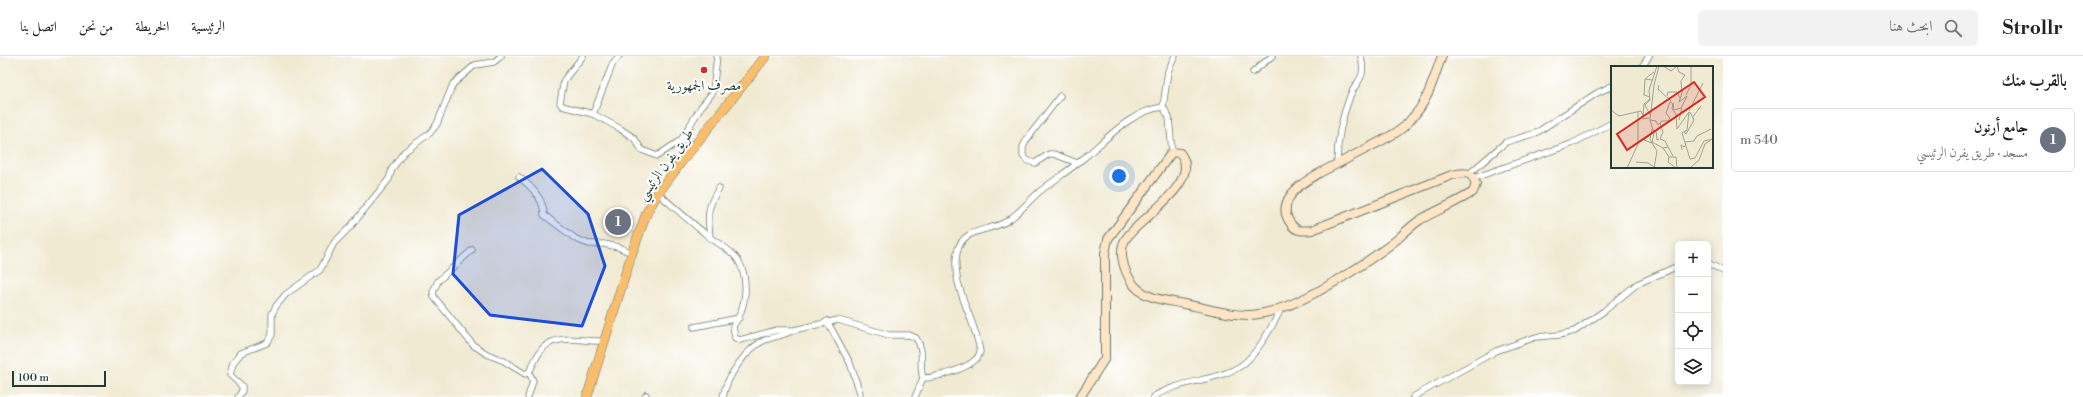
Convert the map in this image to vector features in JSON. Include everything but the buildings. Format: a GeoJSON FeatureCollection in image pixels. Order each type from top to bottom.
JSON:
{"type":"FeatureCollection","features":[{"type":"Feature","properties":{"kind":"main road","name":"طريق يفرن الرئيسي"},"geometry":{"type":"LineString","coordinates":[[587,397],[632,253],[647,212],[658,193],[766,56]]}},
{"type":"Feature","properties":{"kind":"street"},"geometry":{"type":"LineString","coordinates":[[238,397],[242,391],[242,386],[230,375],[233,363],[241,352],[267,343],[272,335],[272,314],[276,306],[286,294],[320,270],[334,243],[351,226],[389,179],[392,169],[404,152],[430,133],[437,124],[453,84],[475,65],[494,62],[501,56]]}},
{"type":"Feature","properties":{"kind":"street"},"geometry":{"type":"LineString","coordinates":[[583,56],[564,80],[560,103],[562,106],[593,114],[634,138],[642,150],[657,156],[682,140],[701,107],[713,92],[717,56]]}},
{"type":"Feature","properties":{"kind":"street"},"geometry":{"type":"LineString","coordinates":[[593,114],[613,63],[619,56]]}},
{"type":"Feature","properties":{"kind":"street"},"geometry":{"type":"LineString","coordinates":[[1080,397],[1105,358],[1105,253],[1108,239],[1172,152],[1169,117],[1163,107],[1168,71],[1175,56]]}},
{"type":"Feature","properties":{"kind":"street"},"geometry":{"type":"LineString","coordinates":[[1253,72],[1272,56]]}},
{"type":"Feature","properties":{"kind":"street"},"geometry":{"type":"LineString","coordinates":[[1337,164],[1337,150],[1341,125],[1350,95],[1363,76],[1361,56]]}},
{"type":"Feature","properties":{"kind":"street"},"geometry":{"type":"LineString","coordinates":[[1442,56],[1430,94],[1412,118],[1398,131],[1305,181],[1289,198],[1286,210],[1287,219],[1293,228],[1301,231],[1312,230],[1452,175],[1472,175],[1571,144],[1611,124]]}},
{"type":"Feature","properties":{"kind":"street"},"geometry":{"type":"LineString","coordinates":[[1643,66],[1649,56]]}},
{"type":"Feature","properties":{"kind":"street"},"geometry":{"type":"LineString","coordinates":[[1472,175],[1506,142],[1536,133],[1597,93],[1611,86]]}},
{"type":"Feature","properties":{"kind":"street"},"geometry":{"type":"LineString","coordinates":[[1060,96],[1027,139],[1023,147],[1023,156],[1028,161],[1035,163],[1050,154],[1054,154],[1077,163]]}},
{"type":"Feature","properties":{"kind":"street"},"geometry":{"type":"LineString","coordinates":[[923,378],[948,373],[976,360],[980,352],[955,268],[959,245],[973,232],[998,226],[1010,220],[1038,194],[1077,163],[1099,143],[1144,112],[1153,108],[1163,107]]}},
{"type":"Feature","properties":{"kind":"street"},"geometry":{"type":"LineString","coordinates":[[682,140],[695,146]]}},
{"type":"Feature","properties":{"kind":"street"},"geometry":{"type":"LineString","coordinates":[[1172,152],[1180,153],[1185,165],[1183,174],[1166,201],[1130,233],[1122,248],[1125,270],[1130,280],[1145,294],[1156,298],[1232,313],[1259,314],[1282,307],[1312,294],[1364,263],[1391,244],[1419,221],[1473,192],[1476,184],[1472,175]]}},
{"type":"Feature","properties":{"kind":"street"},"geometry":{"type":"LineString","coordinates":[[519,177],[531,186],[544,209],[544,215],[561,229],[589,244],[604,244],[632,253]]}},
{"type":"Feature","properties":{"kind":"street"},"geometry":{"type":"LineString","coordinates":[[710,238],[708,211],[710,201],[719,188]]}},
{"type":"Feature","properties":{"kind":"street"},"geometry":{"type":"LineString","coordinates":[[658,193],[710,238],[732,253],[742,270],[744,306],[739,318],[733,326],[735,338],[740,340],[777,330],[794,330]]}},
{"type":"Feature","properties":{"kind":"street"},"geometry":{"type":"LineString","coordinates":[[472,250],[438,281],[433,292],[434,297],[474,345],[487,354],[504,361],[525,374],[529,372],[542,348],[552,342],[563,339],[604,341]]}},
{"type":"Feature","properties":{"kind":"street"},"geometry":{"type":"LineString","coordinates":[[1711,265],[1723,271]]}},
{"type":"Feature","properties":{"kind":"street"},"geometry":{"type":"LineString","coordinates":[[1413,397],[1496,350],[1536,337],[1566,334],[1575,331],[1604,311],[1636,284],[1675,267]]}},
{"type":"Feature","properties":{"kind":"street"},"geometry":{"type":"LineString","coordinates":[[1153,397],[1166,389],[1227,372],[1242,365],[1260,344],[1282,307]]}},
{"type":"Feature","properties":{"kind":"street"},"geometry":{"type":"LineString","coordinates":[[694,327],[739,318]]}},
{"type":"Feature","properties":{"kind":"street"},"geometry":{"type":"LineString","coordinates":[[723,397],[730,374],[754,349],[764,341],[794,330],[827,321],[838,320],[889,335],[909,335],[916,338],[922,351],[923,378],[915,397]]}},
{"type":"Feature","properties":{"kind":"street"},"geometry":{"type":"LineString","coordinates":[[827,321],[850,363],[860,393]]}},
{"type":"Feature","properties":{"kind":"street"},"geometry":{"type":"LineString","coordinates":[[528,397],[533,381],[529,372]]}},
{"type":"Feature","properties":{"kind":"highlighted area"},"geometry":{"type":"Polygon","coordinates":[[[542,169],[588,214],[605,266],[582,326],[490,315],[453,274],[459,215],[542,169]]]}},
{"type":"Feature","properties":{"kind":"place","name":"مصرف الجمهورية"},"geometry":{"type":"Point","coordinates":[704,70]}},
{"type":"Feature","properties":{"kind":"place","name":"جامع أرنون"},"geometry":{"type":"Point","coordinates":[618,222]}}]}
